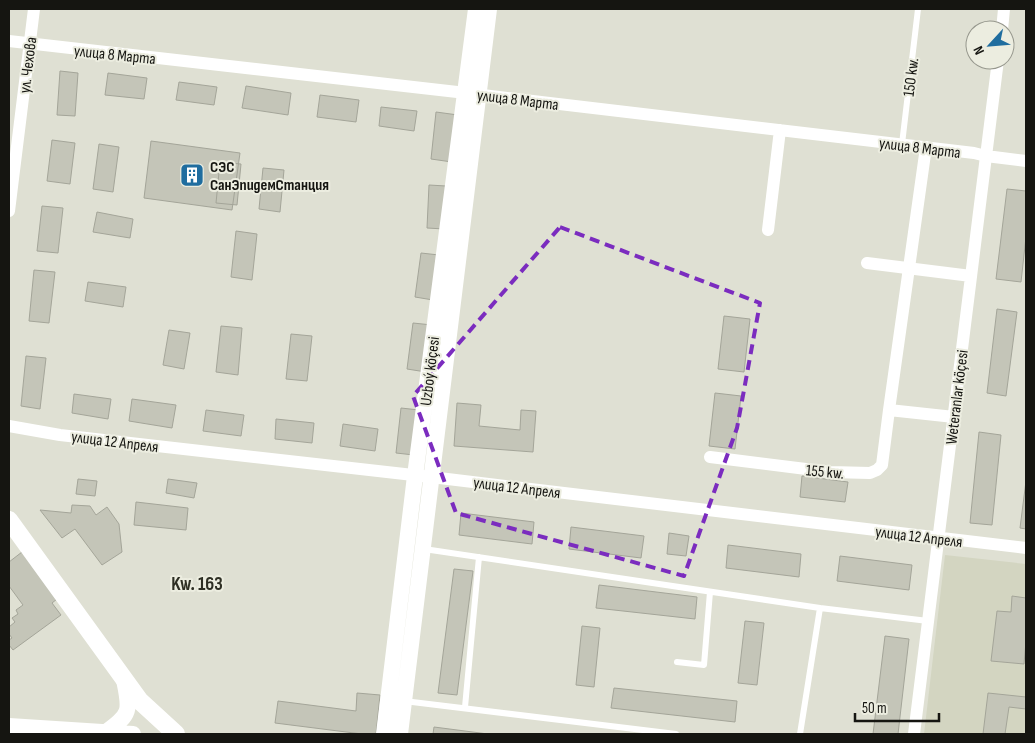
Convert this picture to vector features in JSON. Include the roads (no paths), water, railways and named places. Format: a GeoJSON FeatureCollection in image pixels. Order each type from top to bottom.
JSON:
{"type":"FeatureCollection","features":[{"type":"Feature","properties":{"kind":"main road"},"geometry":{"type":"LineString","coordinates":[[9,520],[140,702],[176,734]]}},
{"type":"Feature","properties":{"kind":"street","name":"ул. Чехова"},"geometry":{"type":"LineString","coordinates":[[9,211],[34,9]]}},
{"type":"Feature","properties":{"kind":"street","name":"Uzboý köçesi"},"geometry":{"type":"LineString","coordinates":[[472,94],[476,9]]}},
{"type":"Feature","properties":{"kind":"street","name":"Uzboý köçesi"},"geometry":{"type":"LineString","coordinates":[[384,734],[423,476],[472,94],[489,9]]}},
{"type":"Feature","properties":{"kind":"street","name":"улица 8 Марта"},"geometry":{"type":"LineString","coordinates":[[9,41],[902,144],[1026,161]]}},
{"type":"Feature","properties":{"kind":"street","name":"Weteranlar köçesi"},"geometry":{"type":"LineString","coordinates":[[914,734],[997,70]]}},
{"type":"Feature","properties":{"kind":"street"},"geometry":{"type":"LineString","coordinates":[[768,230],[780,130]]}},
{"type":"Feature","properties":{"kind":"street","name":"155 kw."},"geometry":{"type":"LineString","coordinates":[[710,457],[830,472],[870,473],[877,470],[882,464],[926,147]]}},
{"type":"Feature","properties":{"kind":"street"},"geometry":{"type":"LineString","coordinates":[[867,264],[971,276]]}},
{"type":"Feature","properties":{"kind":"street"},"geometry":{"type":"LineString","coordinates":[[890,410],[954,417]]}},
{"type":"Feature","properties":{"kind":"street","name":"улица 12 Апреля"},"geometry":{"type":"LineString","coordinates":[[9,426],[60,435],[1026,548]]}},
{"type":"Feature","properties":{"kind":"street","name":"Uzboý köçesi"},"geometry":{"type":"LineString","coordinates":[[400,734],[424,549],[423,476]]}},
{"type":"Feature","properties":{"kind":"street"},"geometry":{"type":"LineString","coordinates":[[106,732],[120,722],[128,711],[129,702],[124,680]]}},
{"type":"Feature","properties":{"kind":"street"},"geometry":{"type":"LineString","coordinates":[[9,726],[133,734]]}},
{"type":"Feature","properties":{"kind":"lane","name":"150 kw."},"geometry":{"type":"LineString","coordinates":[[902,144],[918,9]]}},
{"type":"Feature","properties":{"kind":"lane"},"geometry":{"type":"LineString","coordinates":[[424,549],[820,608],[928,621]]}},
{"type":"Feature","properties":{"kind":"lane"},"geometry":{"type":"LineString","coordinates":[[465,707],[479,557]]}},
{"type":"Feature","properties":{"kind":"lane"},"geometry":{"type":"LineString","coordinates":[[677,662],[704,664],[710,592]]}},
{"type":"Feature","properties":{"kind":"lane"},"geometry":{"type":"LineString","coordinates":[[800,734],[820,608]]}},
{"type":"Feature","properties":{"kind":"lane"},"geometry":{"type":"LineString","coordinates":[[404,700],[676,734]]}},
{"type":"Feature","properties":{"kind":"place","name":"СЭС СанЭпидемСтанция"},"geometry":{"type":"Point","coordinates":[192,175]}},
{"type":"Feature","properties":{"kind":"district","name":"Kw. 163"},"geometry":{"type":"Point","coordinates":[197,583]}}]}
